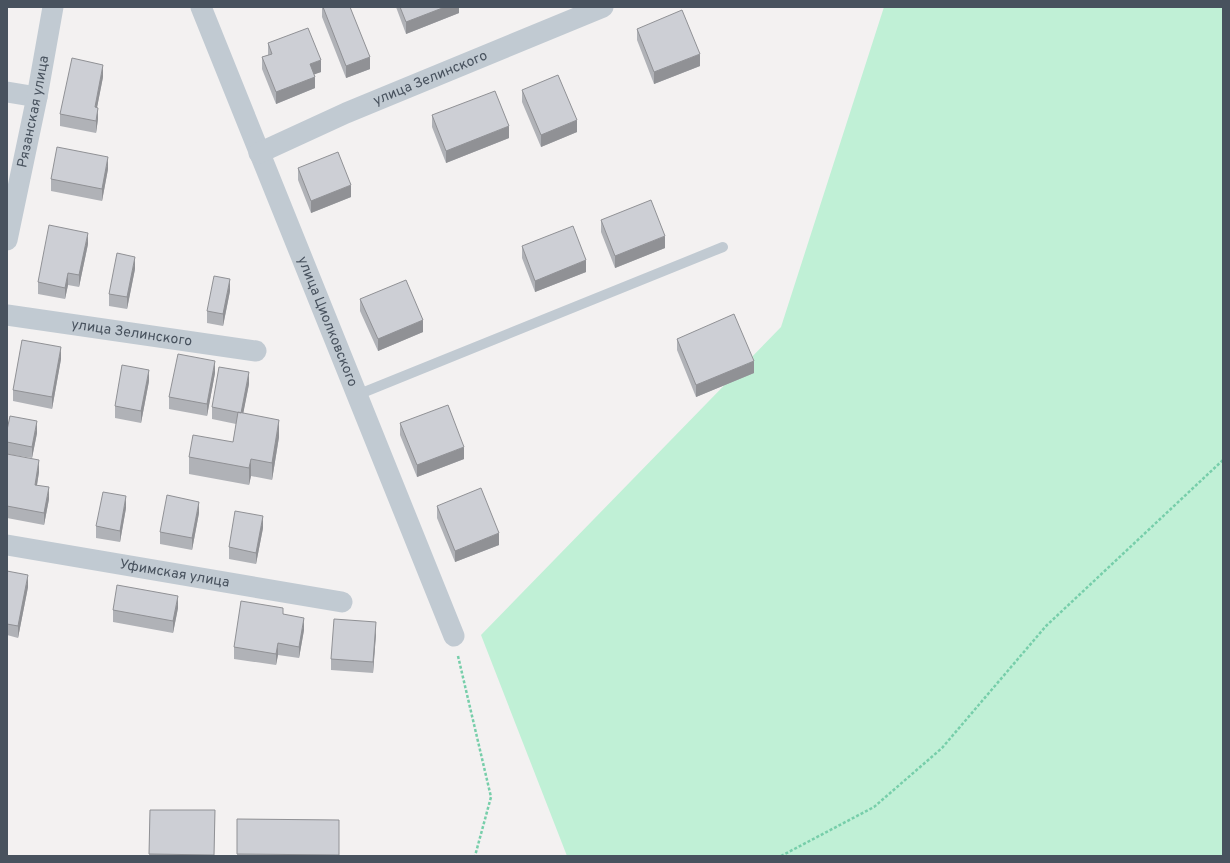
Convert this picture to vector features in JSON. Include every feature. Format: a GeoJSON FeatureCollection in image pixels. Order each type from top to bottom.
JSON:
{"type":"FeatureCollection","features":[{"type":"Feature","properties":{"kind":"street","name":"Рязанская улица"},"geometry":{"type":"LineString","coordinates":[[7,240],[37,97],[53,7]]}},
{"type":"Feature","properties":{"kind":"street","name":"улица Циолковского"},"geometry":{"type":"LineString","coordinates":[[201,7],[454,636]]}},
{"type":"Feature","properties":{"kind":"street","name":"улица Зелинского"},"geometry":{"type":"LineString","coordinates":[[259,153],[346,112],[604,7]]}},
{"type":"Feature","properties":{"kind":"street"},"geometry":{"type":"LineString","coordinates":[[7,92],[37,97]]}},
{"type":"Feature","properties":{"kind":"street","name":"улица Зелинского"},"geometry":{"type":"LineString","coordinates":[[7,315],[256,351]]}},
{"type":"Feature","properties":{"kind":"street","name":"Уфимская улица"},"geometry":{"type":"LineString","coordinates":[[7,545],[342,602]]}},
{"type":"Feature","properties":{"kind":"lane"},"geometry":{"type":"LineString","coordinates":[[357,395],[723,247]]}},
{"type":"Feature","properties":{"kind":"path"},"geometry":{"type":"LineString","coordinates":[[781,856],[874,807],[942,748],[1046,626],[1223,460]]}},
{"type":"Feature","properties":{"kind":"path"},"geometry":{"type":"LineString","coordinates":[[454,636],[491,797],[475,856]]}},
{"type":"Feature","properties":{"kind":"green space"},"geometry":{"type":"Polygon","coordinates":[[[884,7],[1223,7],[1223,856],[567,856],[481,635],[781,327],[884,7]]]}},
{"type":"Feature","properties":{"kind":"building"},"geometry":{"type":"Polygon","coordinates":[[[323,7],[350,7],[370,57],[346,66],[323,7]]]}},
{"type":"Feature","properties":{"kind":"building"},"geometry":{"type":"Polygon","coordinates":[[[400,7],[445,7],[406,22],[400,7]]]}},
{"type":"Feature","properties":{"kind":"building"},"geometry":{"type":"Polygon","coordinates":[[[682,10],[700,54],[654,72],[637,29],[682,10]]]}},
{"type":"Feature","properties":{"kind":"building"},"geometry":{"type":"Polygon","coordinates":[[[308,28],[321,60],[310,64],[315,77],[276,92],[262,57],[272,54],[268,43],[308,28]]]}},
{"type":"Feature","properties":{"kind":"building"},"geometry":{"type":"Polygon","coordinates":[[[72,58],[103,65],[95,107],[98,108],[96,121],[60,114],[72,58]]]}},
{"type":"Feature","properties":{"kind":"building"},"geometry":{"type":"Polygon","coordinates":[[[558,75],[577,120],[541,135],[522,90],[558,75]]]}},
{"type":"Feature","properties":{"kind":"building"},"geometry":{"type":"Polygon","coordinates":[[[495,91],[509,126],[446,151],[432,115],[495,91]]]}},
{"type":"Feature","properties":{"kind":"building"},"geometry":{"type":"Polygon","coordinates":[[[57,147],[108,157],[102,189],[51,179],[57,147]]]}},
{"type":"Feature","properties":{"kind":"building"},"geometry":{"type":"Polygon","coordinates":[[[338,152],[351,185],[311,201],[298,168],[338,152]]]}},
{"type":"Feature","properties":{"kind":"building"},"geometry":{"type":"Polygon","coordinates":[[[651,200],[665,236],[615,256],[601,220],[651,200]]]}},
{"type":"Feature","properties":{"kind":"building"},"geometry":{"type":"Polygon","coordinates":[[[49,225],[88,233],[79,275],[68,273],[65,288],[38,282],[49,225]]]}},
{"type":"Feature","properties":{"kind":"building"},"geometry":{"type":"Polygon","coordinates":[[[573,226],[586,260],[535,281],[522,246],[573,226]]]}},
{"type":"Feature","properties":{"kind":"building"},"geometry":{"type":"Polygon","coordinates":[[[117,253],[135,257],[127,297],[109,294],[117,253]]]}},
{"type":"Feature","properties":{"kind":"building"},"geometry":{"type":"Polygon","coordinates":[[[214,276],[230,279],[223,314],[207,311],[214,276]]]}},
{"type":"Feature","properties":{"kind":"building"},"geometry":{"type":"Polygon","coordinates":[[[406,280],[423,320],[378,339],[360,299],[406,280]]]}},
{"type":"Feature","properties":{"kind":"building"},"geometry":{"type":"Polygon","coordinates":[[[734,314],[754,361],[696,385],[677,339],[734,314]]]}},
{"type":"Feature","properties":{"kind":"building"},"geometry":{"type":"Polygon","coordinates":[[[22,340],[61,347],[52,397],[13,390],[22,340]]]}},
{"type":"Feature","properties":{"kind":"building"},"geometry":{"type":"Polygon","coordinates":[[[178,354],[215,361],[207,404],[169,397],[178,354]]]}},
{"type":"Feature","properties":{"kind":"building"},"geometry":{"type":"Polygon","coordinates":[[[122,365],[149,370],[141,411],[115,406],[122,365]]]}},
{"type":"Feature","properties":{"kind":"building"},"geometry":{"type":"Polygon","coordinates":[[[219,367],[249,372],[241,413],[212,407],[219,367]]]}},
{"type":"Feature","properties":{"kind":"building"},"geometry":{"type":"Polygon","coordinates":[[[448,405],[464,447],[417,465],[400,423],[448,405]]]}},
{"type":"Feature","properties":{"kind":"building"},"geometry":{"type":"Polygon","coordinates":[[[238,412],[279,420],[272,463],[251,459],[249,468],[189,457],[193,435],[233,442],[238,412]]]}},
{"type":"Feature","properties":{"kind":"building"},"geometry":{"type":"Polygon","coordinates":[[[10,416],[37,421],[32,447],[7,442],[7,430],[10,416]]]}},
{"type":"Feature","properties":{"kind":"building"},"geometry":{"type":"Polygon","coordinates":[[[7,454],[39,460],[35,485],[49,487],[44,513],[7,506],[7,454]]]}},
{"type":"Feature","properties":{"kind":"building"},"geometry":{"type":"Polygon","coordinates":[[[481,488],[499,533],[455,551],[437,506],[481,488]]]}},
{"type":"Feature","properties":{"kind":"building"},"geometry":{"type":"Polygon","coordinates":[[[103,492],[126,496],[120,531],[96,526],[103,492]]]}},
{"type":"Feature","properties":{"kind":"building"},"geometry":{"type":"Polygon","coordinates":[[[167,495],[199,502],[192,538],[160,532],[167,495]]]}},
{"type":"Feature","properties":{"kind":"building"},"geometry":{"type":"Polygon","coordinates":[[[235,511],[263,516],[256,553],[229,547],[235,511]]]}},
{"type":"Feature","properties":{"kind":"building"},"geometry":{"type":"Polygon","coordinates":[[[7,571],[28,575],[18,626],[7,624],[7,571]]]}},
{"type":"Feature","properties":{"kind":"building"},"geometry":{"type":"Polygon","coordinates":[[[117,585],[178,596],[173,621],[113,610],[117,585]]]}},
{"type":"Feature","properties":{"kind":"building"},"geometry":{"type":"Polygon","coordinates":[[[241,601],[283,608],[283,614],[304,618],[299,647],[278,643],[276,654],[234,647],[241,601]]]}},
{"type":"Feature","properties":{"kind":"building"},"geometry":{"type":"Polygon","coordinates":[[[334,619],[376,622],[373,662],[331,659],[334,619]]]}},
{"type":"Feature","properties":{"kind":"building"},"geometry":{"type":"Polygon","coordinates":[[[150,810],[215,810],[214,855],[149,854],[150,810]]]}},
{"type":"Feature","properties":{"kind":"building"},"geometry":{"type":"Polygon","coordinates":[[[237,819],[339,820],[339,855],[237,854],[237,819]]]}}]}
